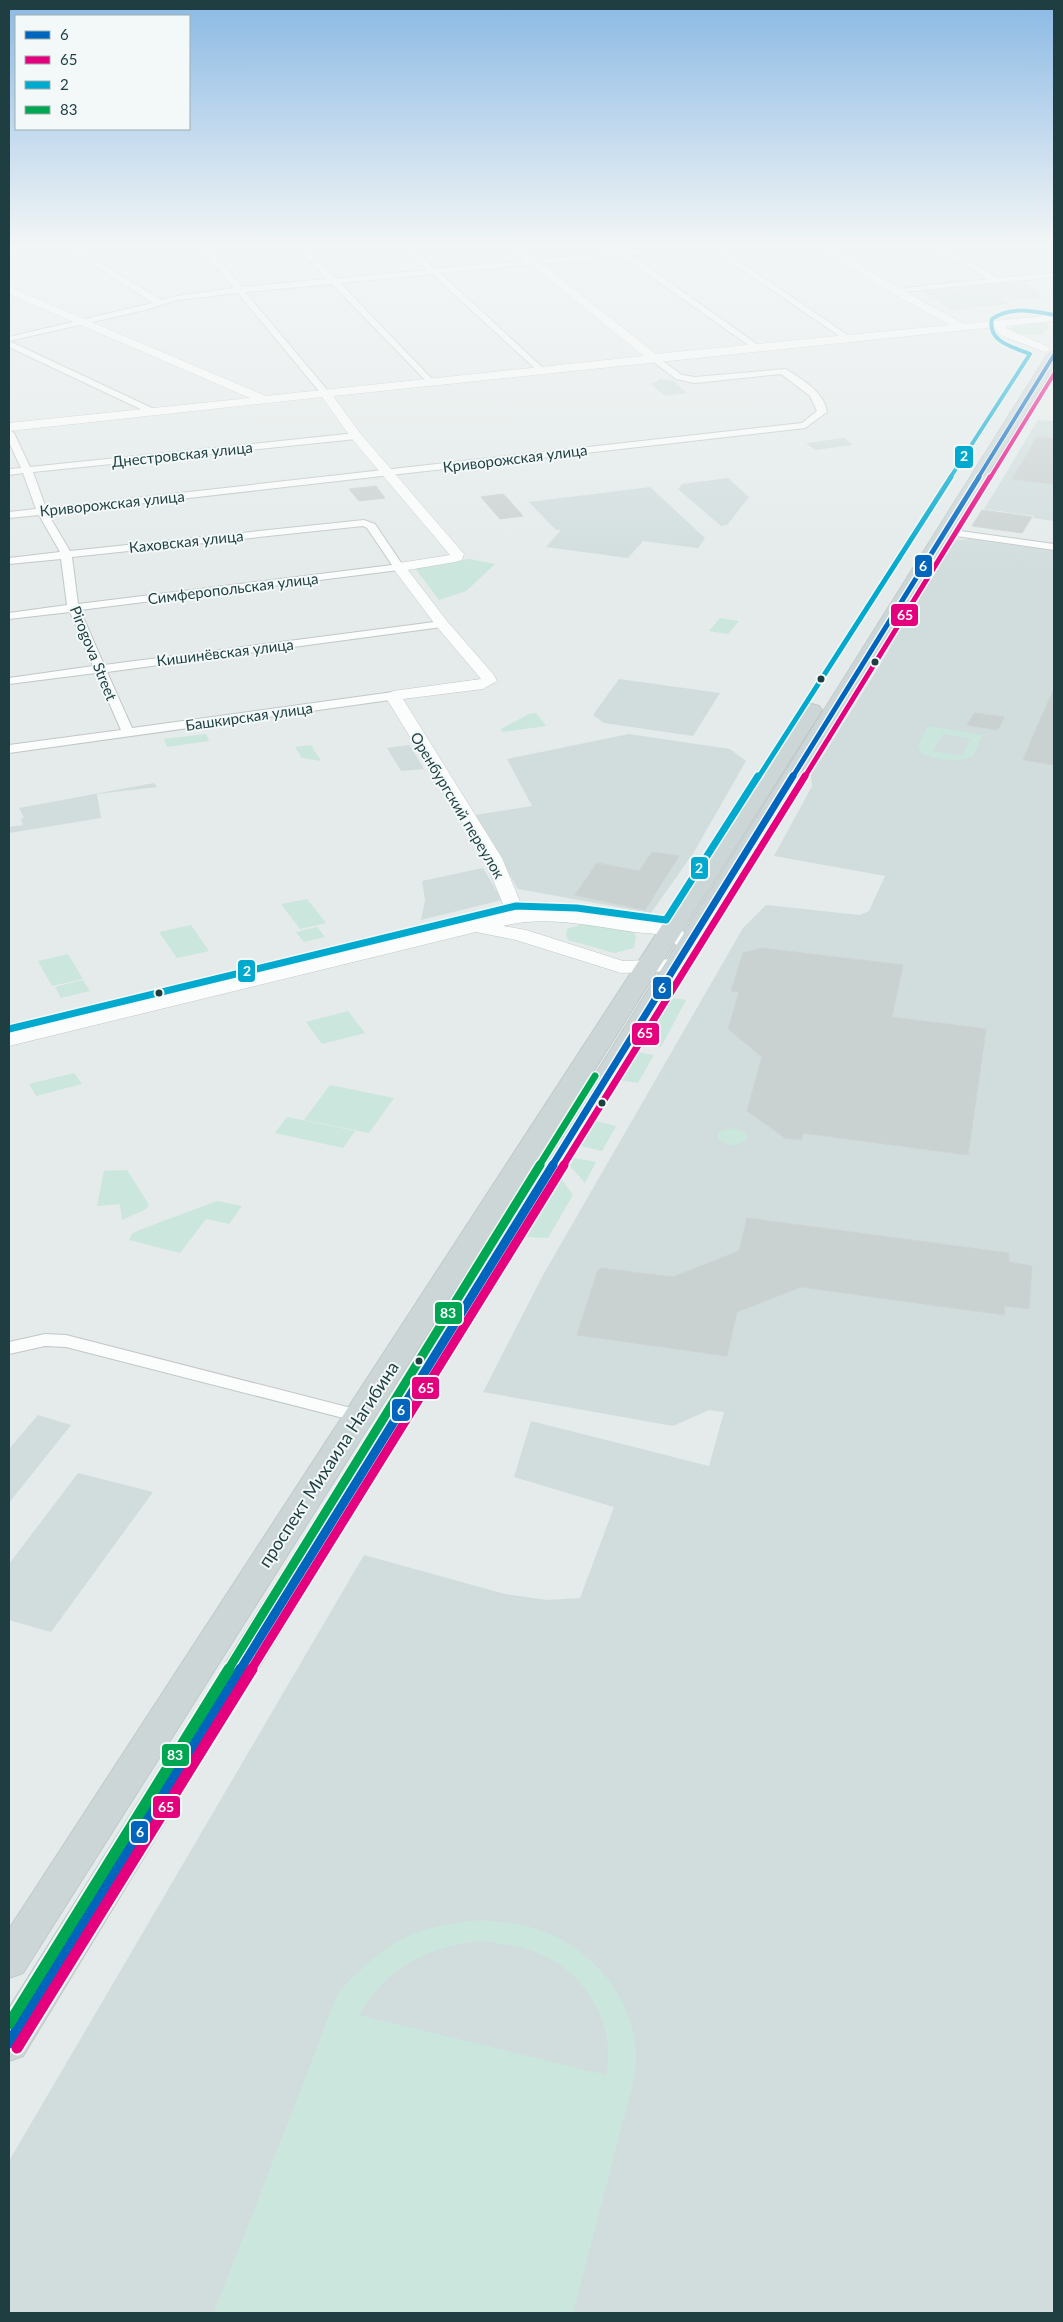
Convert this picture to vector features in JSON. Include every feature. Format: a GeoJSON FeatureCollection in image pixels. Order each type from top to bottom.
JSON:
{"type":"FeatureCollection","features":[{"type":"Feature","properties":{"kind":"main road","name":"проспект Михаила Нагибина"},"geometry":{"type":"LineString","coordinates":[[9,1961],[646,970],[679,938],[946,532],[1046,354]]}},
{"type":"Feature","properties":{"kind":"main road","name":"проспект Михаила Нагибина"},"geometry":{"type":"LineString","coordinates":[[679,938],[1046,354]]}},
{"type":"Feature","properties":{"kind":"main road"},"geometry":{"type":"LineString","coordinates":[[9,1039],[474,927],[518,925],[576,918],[679,938]]}},
{"type":"Feature","properties":{"kind":"main road"},"geometry":{"type":"LineString","coordinates":[[554,945],[555,929],[564,922],[576,918]]}},
{"type":"Feature","properties":{"kind":"main road"},"geometry":{"type":"LineString","coordinates":[[518,925],[554,945],[646,970]]}},
{"type":"Feature","properties":{"kind":"main road","name":"проспект Михаила Нагибина"},"geometry":{"type":"LineString","coordinates":[[9,2043],[391,1428],[646,970]]}},
{"type":"Feature","properties":{"kind":"street"},"geometry":{"type":"LineString","coordinates":[[31,354],[151,411]]}},
{"type":"Feature","properties":{"kind":"street"},"geometry":{"type":"LineString","coordinates":[[161,354],[266,400]]}},
{"type":"Feature","properties":{"kind":"street"},"geometry":{"type":"LineString","coordinates":[[293,354],[387,473]]}},
{"type":"Feature","properties":{"kind":"street"},"geometry":{"type":"LineString","coordinates":[[404,354],[430,382]]}},
{"type":"Feature","properties":{"kind":"street"},"geometry":{"type":"LineString","coordinates":[[523,354],[540,370]]}},
{"type":"Feature","properties":{"kind":"street"},"geometry":{"type":"LineString","coordinates":[[649,354],[654,358]]}},
{"type":"Feature","properties":{"kind":"street"},"geometry":{"type":"LineString","coordinates":[[9,427],[688,354]]}},
{"type":"Feature","properties":{"kind":"street","name":"Криворожская улица"},"geometry":{"type":"LineString","coordinates":[[9,515],[805,425],[822,412],[820,402],[814,394],[783,371],[695,380],[679,377],[654,358]]}},
{"type":"Feature","properties":{"kind":"street","name":"Pirogova Street"},"geometry":{"type":"LineString","coordinates":[[9,434],[42,511],[66,554],[74,608],[128,733]]}},
{"type":"Feature","properties":{"kind":"street","name":"Днестровская улица"},"geometry":{"type":"LineString","coordinates":[[9,472],[356,436]]}},
{"type":"Feature","properties":{"kind":"street","name":"Симферопольская улица"},"geometry":{"type":"LineString","coordinates":[[9,616],[398,567],[457,557],[456,552],[387,473]]}},
{"type":"Feature","properties":{"kind":"street","name":"Каховская улица"},"geometry":{"type":"LineString","coordinates":[[9,561],[364,523],[371,526],[398,567]]}},
{"type":"Feature","properties":{"kind":"street"},"geometry":{"type":"LineString","coordinates":[[946,532],[1054,547]]}},
{"type":"Feature","properties":{"kind":"street"},"geometry":{"type":"LineString","coordinates":[[398,567],[442,624]]}},
{"type":"Feature","properties":{"kind":"street","name":"Кишинёвская улица"},"geometry":{"type":"LineString","coordinates":[[9,681],[442,624]]}},
{"type":"Feature","properties":{"kind":"street","name":"Башкирская улица"},"geometry":{"type":"LineString","coordinates":[[9,750],[489,681],[489,678],[442,624]]}},
{"type":"Feature","properties":{"kind":"street","name":"Оренбургский переулок"},"geometry":{"type":"LineString","coordinates":[[393,696],[492,858],[507,890],[518,925]]}},
{"type":"Feature","properties":{"kind":"street"},"geometry":{"type":"LineString","coordinates":[[9,1348],[45,1340],[66,1341],[359,1416]]}},
{"type":"Feature","properties":{"kind":"shaded area"},"geometry":{"type":"Polygon","coordinates":[[[660,379],[674,381],[687,393],[665,396],[651,384],[660,379]]]}},
{"type":"Feature","properties":{"kind":"shaded area"},"geometry":{"type":"Polygon","coordinates":[[[1038,420],[1054,421],[1054,521],[1033,518],[1034,516],[984,509],[1038,420]]]}},
{"type":"Feature","properties":{"kind":"shaded area"},"geometry":{"type":"Polygon","coordinates":[[[844,438],[853,445],[815,450],[806,443],[844,438]]]}},
{"type":"Feature","properties":{"kind":"shaded area"},"geometry":{"type":"Polygon","coordinates":[[[728,478],[749,497],[727,525],[721,526],[678,489],[682,484],[728,478]]]}},
{"type":"Feature","properties":{"kind":"shaded area"},"geometry":{"type":"Polygon","coordinates":[[[650,487],[705,538],[698,548],[643,541],[628,558],[546,547],[561,530],[556,530],[529,502],[650,487]]]}},
{"type":"Feature","properties":{"kind":"shaded area"},"geometry":{"type":"Polygon","coordinates":[[[971,539],[1054,551],[1054,2313],[9,2313],[9,2161],[364,1555],[505,1594],[548,1600],[580,1598],[614,1507],[514,1477],[531,1421],[709,1466],[724,1412],[709,1410],[673,1426],[483,1392],[543,1275],[743,928],[766,905],[860,915],[869,911],[885,876],[774,856],[812,786],[811,775],[880,665],[949,543],[954,540],[971,539]]]}},
{"type":"Feature","properties":{"kind":"shaded area"},"geometry":{"type":"Polygon","coordinates":[[[619,679],[720,693],[693,736],[604,723],[593,715],[619,679]]]}},
{"type":"Feature","properties":{"kind":"shaded area"},"geometry":{"type":"Polygon","coordinates":[[[629,734],[730,749],[746,761],[694,852],[651,913],[518,889],[475,815],[532,806],[507,759],[629,734]]]}},
{"type":"Feature","properties":{"kind":"shaded area"},"geometry":{"type":"Polygon","coordinates":[[[409,745],[424,769],[401,771],[387,748],[409,745]]]}},
{"type":"Feature","properties":{"kind":"shaded area"},"geometry":{"type":"Polygon","coordinates":[[[154,783],[157,787],[97,794],[101,818],[9,833],[9,827],[23,825],[21,819],[24,818],[19,808],[154,783]]]}},
{"type":"Feature","properties":{"kind":"shaded area"},"geometry":{"type":"Polygon","coordinates":[[[483,868],[502,900],[421,920],[425,900],[422,881],[483,868]]]}},
{"type":"Feature","properties":{"kind":"shaded area"},"geometry":{"type":"Polygon","coordinates":[[[38,1415],[71,1425],[9,1503],[9,1449],[38,1415]]]}},
{"type":"Feature","properties":{"kind":"shaded area"},"geometry":{"type":"Polygon","coordinates":[[[78,1473],[153,1492],[51,1632],[9,1620],[9,1564],[78,1473]]]}},
{"type":"Feature","properties":{"kind":"green space"},"geometry":{"type":"Polygon","coordinates":[[[469,559],[495,564],[466,591],[439,600],[415,568],[469,559]]]}},
{"type":"Feature","properties":{"kind":"green space"},"geometry":{"type":"Polygon","coordinates":[[[720,618],[739,621],[728,634],[709,631],[720,618]]]}},
{"type":"Feature","properties":{"kind":"green space"},"geometry":{"type":"Polygon","coordinates":[[[536,713],[546,726],[503,732],[501,729],[529,714],[536,713]]]}},
{"type":"Feature","properties":{"kind":"green space"},"geometry":{"type":"Polygon","coordinates":[[[928,726],[983,735],[973,756],[961,759],[946,760],[925,755],[920,752],[918,745],[928,726]],[[943,734],[933,751],[962,756],[970,739],[943,734]]]}},
{"type":"Feature","properties":{"kind":"green space"},"geometry":{"type":"Polygon","coordinates":[[[206,734],[209,741],[167,747],[164,739],[206,734]]]}},
{"type":"Feature","properties":{"kind":"green space"},"geometry":{"type":"Polygon","coordinates":[[[311,745],[321,761],[302,758],[295,747],[311,745]]]}},
{"type":"Feature","properties":{"kind":"green space"},"geometry":{"type":"Polygon","coordinates":[[[307,899],[326,923],[300,929],[281,904],[307,899]]]}},
{"type":"Feature","properties":{"kind":"green space"},"geometry":{"type":"Polygon","coordinates":[[[585,923],[631,930],[636,936],[634,948],[614,953],[568,940],[566,935],[567,929],[585,923]]]}},
{"type":"Feature","properties":{"kind":"green space"},"geometry":{"type":"Polygon","coordinates":[[[191,925],[209,951],[177,958],[159,932],[191,925]]]}},
{"type":"Feature","properties":{"kind":"green space"},"geometry":{"type":"Polygon","coordinates":[[[317,927],[325,937],[304,942],[296,932],[317,927]]]}},
{"type":"Feature","properties":{"kind":"green space"},"geometry":{"type":"Polygon","coordinates":[[[68,954],[83,979],[52,986],[38,961],[68,954]]]}},
{"type":"Feature","properties":{"kind":"green space"},"geometry":{"type":"Polygon","coordinates":[[[83,980],[90,991],[61,998],[55,987],[83,980]]]}},
{"type":"Feature","properties":{"kind":"green space"},"geometry":{"type":"Polygon","coordinates":[[[667,997],[686,1000],[661,1047],[642,1043],[667,997]]]}},
{"type":"Feature","properties":{"kind":"green space"},"geometry":{"type":"Polygon","coordinates":[[[348,1011],[365,1033],[322,1044],[306,1022],[348,1011]]]}},
{"type":"Feature","properties":{"kind":"green space"},"geometry":{"type":"Polygon","coordinates":[[[637,1052],[654,1055],[638,1083],[620,1080],[637,1052]]]}},
{"type":"Feature","properties":{"kind":"green space"},"geometry":{"type":"Polygon","coordinates":[[[74,1073],[82,1084],[36,1096],[29,1084],[74,1073]]]}},
{"type":"Feature","properties":{"kind":"green space"},"geometry":{"type":"Polygon","coordinates":[[[330,1085],[394,1098],[369,1133],[304,1120],[330,1085]]]}},
{"type":"Feature","properties":{"kind":"green space"},"geometry":{"type":"Polygon","coordinates":[[[287,1117],[355,1131],[343,1148],[275,1133],[287,1117]]]}},
{"type":"Feature","properties":{"kind":"green space"},"geometry":{"type":"Polygon","coordinates":[[[596,1121],[616,1126],[602,1151],[581,1146],[596,1121]]]}},
{"type":"Feature","properties":{"kind":"green space"},"geometry":{"type":"Polygon","coordinates":[[[731,1128],[745,1132],[748,1136],[746,1141],[733,1146],[719,1141],[718,1132],[731,1128]]]}},
{"type":"Feature","properties":{"kind":"green space"},"geometry":{"type":"Polygon","coordinates":[[[574,1158],[596,1162],[585,1183],[570,1166],[574,1158]]]}},
{"type":"Feature","properties":{"kind":"green space"},"geometry":{"type":"Polygon","coordinates":[[[127,1170],[149,1205],[146,1209],[122,1220],[120,1204],[97,1206],[104,1171],[127,1170]]]}},
{"type":"Feature","properties":{"kind":"green space"},"geometry":{"type":"Polygon","coordinates":[[[560,1177],[573,1195],[548,1238],[525,1237],[560,1177]]]}},
{"type":"Feature","properties":{"kind":"green space"},"geometry":{"type":"Polygon","coordinates":[[[217,1201],[242,1206],[229,1224],[206,1219],[180,1253],[129,1240],[132,1234],[139,1230],[217,1201]]]}},
{"type":"Feature","properties":{"kind":"green space"},"geometry":{"type":"Polygon","coordinates":[[[481,1920],[509,1923],[548,1933],[568,1943],[587,1957],[617,1992],[634,2034],[636,2061],[632,2087],[573,2313],[214,2313],[338,1993],[371,1961],[401,1940],[417,1932],[456,1923],[481,1920]],[[484,1941],[464,1943],[445,1948],[411,1961],[383,1984],[370,1998],[359,2015],[606,2075],[607,2039],[603,2021],[595,2004],[573,1975],[559,1964],[536,1952],[484,1941]]]}},
{"type":"Feature","properties":{"kind":"building"},"geometry":{"type":"Polygon","coordinates":[[[1037,437],[1054,439],[1054,484],[1012,479],[1037,437]]]}},
{"type":"Feature","properties":{"kind":"building"},"geometry":{"type":"Polygon","coordinates":[[[376,486],[385,498],[359,501],[349,489],[376,486]]]}},
{"type":"Feature","properties":{"kind":"building"},"geometry":{"type":"Polygon","coordinates":[[[503,494],[523,516],[500,519],[481,497],[503,494]]]}},
{"type":"Feature","properties":{"kind":"building"},"geometry":{"type":"Polygon","coordinates":[[[982,510],[1032,517],[1022,533],[972,526],[982,510]]]}},
{"type":"Feature","properties":{"kind":"building"},"geometry":{"type":"Polygon","coordinates":[[[1054,689],[1054,765],[1023,760],[1039,722],[1054,689]]]}},
{"type":"Feature","properties":{"kind":"building"},"geometry":{"type":"Polygon","coordinates":[[[974,713],[1004,717],[998,730],[967,725],[974,713]]]}},
{"type":"Feature","properties":{"kind":"building"},"geometry":{"type":"Polygon","coordinates":[[[652,852],[679,856],[645,910],[575,895],[597,863],[639,871],[652,852]]]}},
{"type":"Feature","properties":{"kind":"building"},"geometry":{"type":"Polygon","coordinates":[[[761,948],[903,965],[892,1017],[986,1029],[968,1155],[803,1133],[802,1140],[785,1138],[747,1111],[762,1057],[728,1029],[739,992],[731,991],[743,953],[761,948]]]}},
{"type":"Feature","properties":{"kind":"building"},"geometry":{"type":"Polygon","coordinates":[[[747,1218],[1009,1253],[1009,1262],[1032,1266],[1029,1309],[1005,1306],[1004,1315],[801,1287],[737,1312],[727,1356],[577,1335],[597,1272],[601,1268],[673,1277],[739,1251],[747,1218]]]}},
{"type":"Feature","properties":{"kind":"transit line","name":"2"},"geometry":{"type":"LineString","coordinates":[[9,1029],[516,906],[577,908],[666,920],[1030,354]]}},
{"type":"Feature","properties":{"kind":"transit line","name":"6"},"geometry":{"type":"LineString","coordinates":[[9,2043],[1054,355]]}},
{"type":"Feature","properties":{"kind":"transit line","name":"65"},"geometry":{"type":"LineString","coordinates":[[17,2048],[1054,374]]}},
{"type":"Feature","properties":{"kind":"transit line","name":"83"},"geometry":{"type":"LineString","coordinates":[[9,2024],[595,1076]]}}]}
